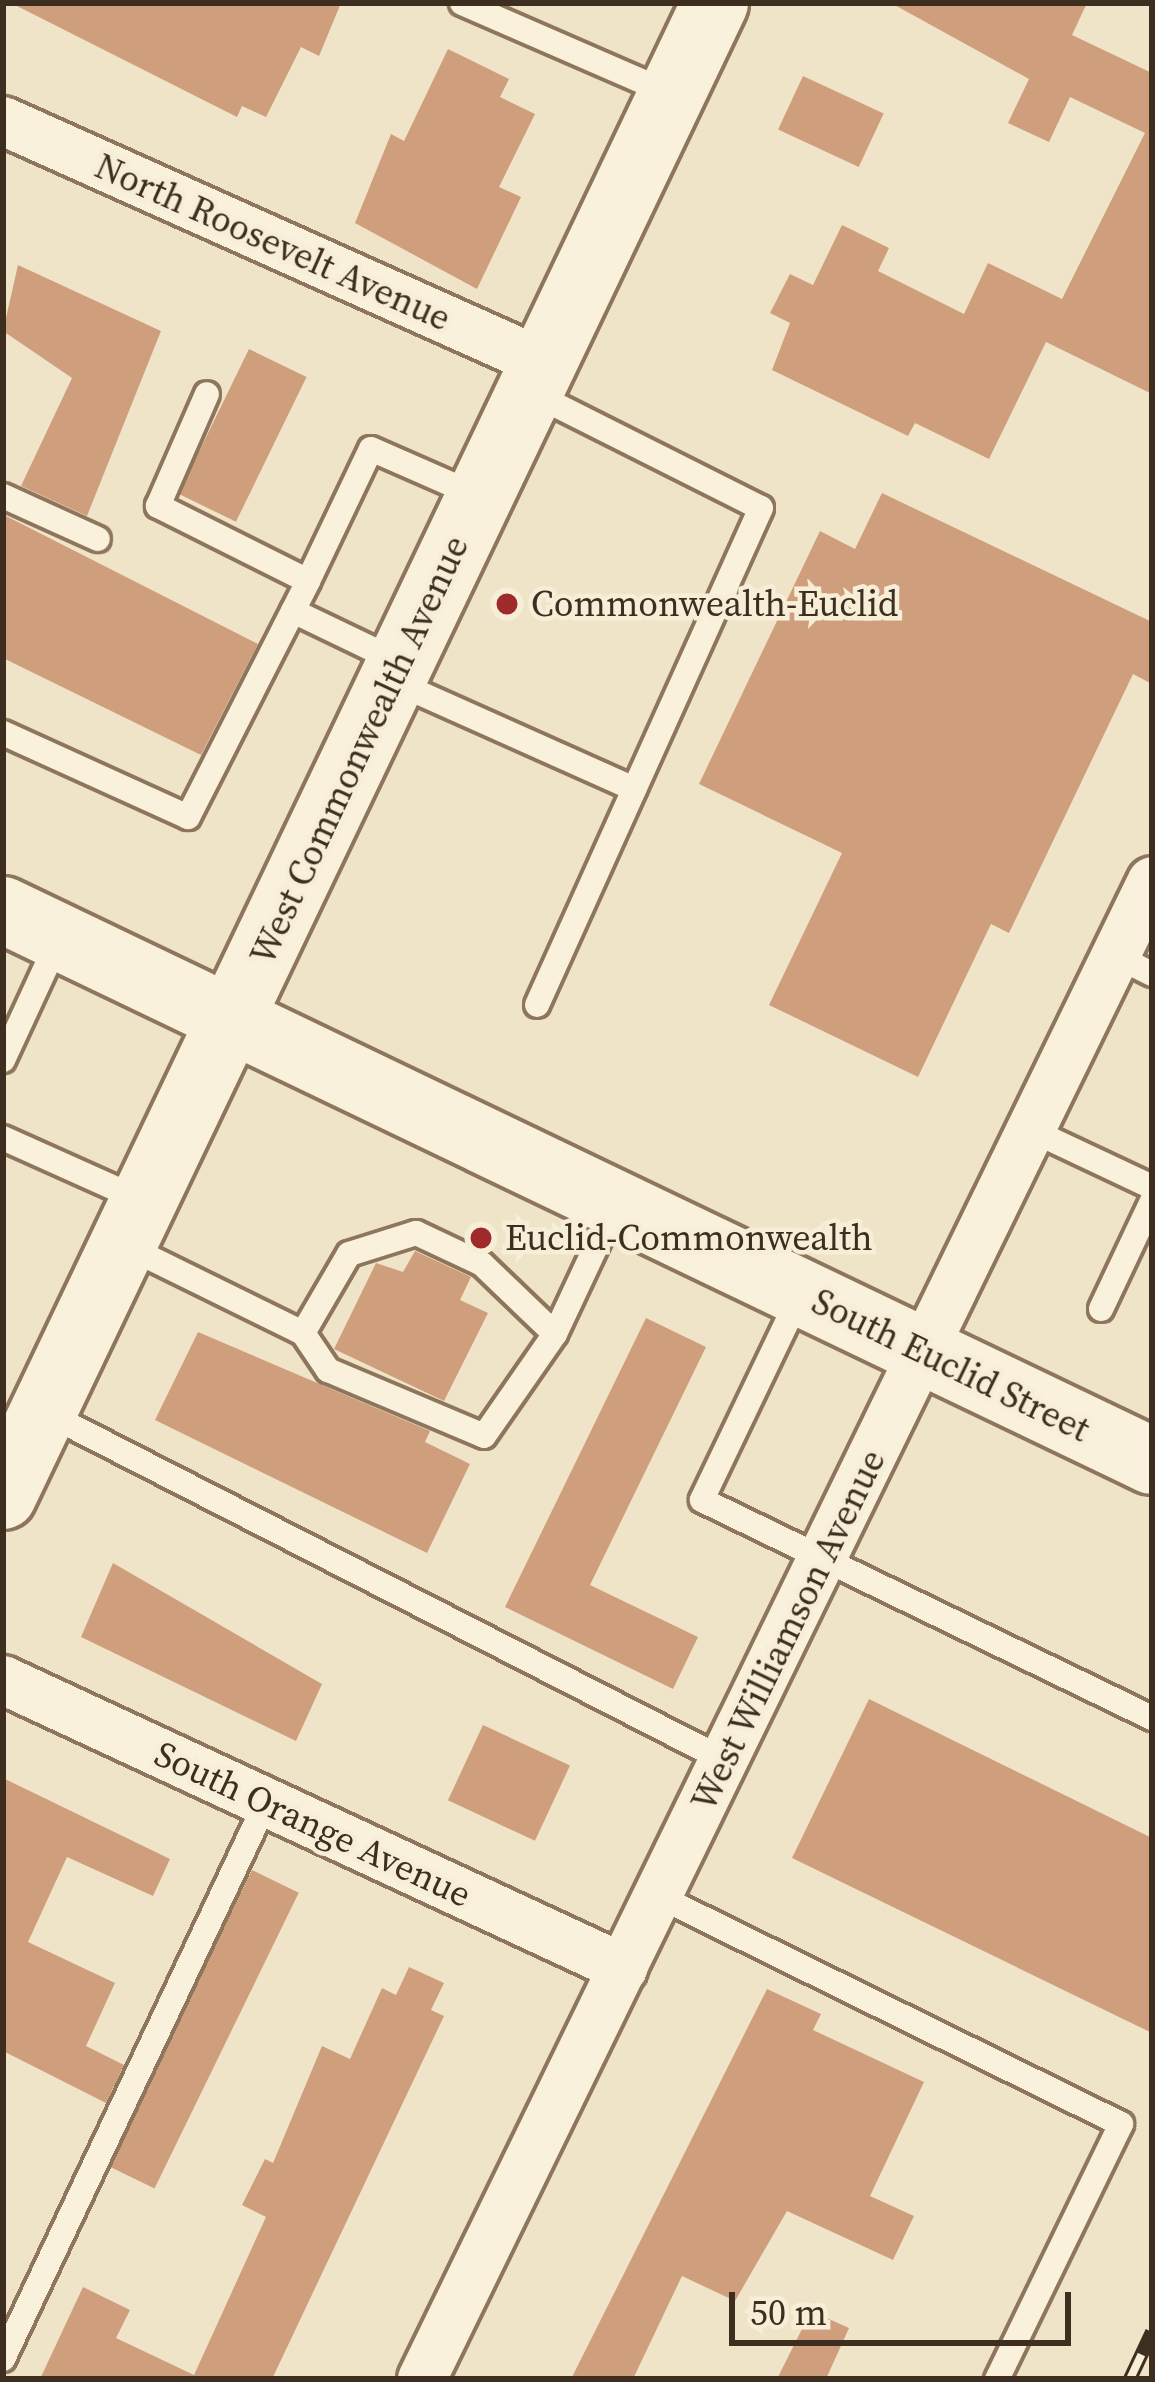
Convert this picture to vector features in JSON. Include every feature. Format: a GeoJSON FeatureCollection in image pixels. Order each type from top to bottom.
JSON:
{"type":"FeatureCollection","features":[{"type":"Feature","properties":{"kind":"main road","name":"West Commonwealth Avenue"},"geometry":{"type":"LineString","coordinates":[[3,1496],[715,3]]}},
{"type":"Feature","properties":{"kind":"main road","name":"South Euclid Street"},"geometry":{"type":"LineString","coordinates":[[32,924],[1152,1461]]}},
{"type":"Feature","properties":{"kind":"street","name":"North Roosevelt Avenue"},"geometry":{"type":"LineString","coordinates":[[3,121],[536,378]]}},
{"type":"Feature","properties":{"kind":"street","name":"West Williamson Avenue"},"geometry":{"type":"LineString","coordinates":[[422,2379],[1031,1130],[1134,965],[1152,881]]}},
{"type":"Feature","properties":{"kind":"street","name":"South Orange Avenue"},"geometry":{"type":"LineString","coordinates":[[3,1680],[623,1968]]}},
{"type":"Feature","properties":{"kind":"lane"},"geometry":{"type":"LineString","coordinates":[[462,3],[671,94]]}},
{"type":"Feature","properties":{"kind":"lane"},"geometry":{"type":"LineString","coordinates":[[536,378],[760,508],[537,1005]]}},
{"type":"Feature","properties":{"kind":"lane"},"geometry":{"type":"LineString","coordinates":[[207,394],[158,506],[308,581]]}},
{"type":"Feature","properties":{"kind":"lane"},"geometry":{"type":"LineString","coordinates":[[3,734],[188,817],[370,449],[480,496]]}},
{"type":"Feature","properties":{"kind":"lane"},"geometry":{"type":"LineString","coordinates":[[3,496],[98,539]]}},
{"type":"Feature","properties":{"kind":"lane"},"geometry":{"type":"LineString","coordinates":[[293,611],[396,672],[634,789]]}},
{"type":"Feature","properties":{"kind":"lane"},"geometry":{"type":"LineString","coordinates":[[3,1060],[32,924]]}},
{"type":"Feature","properties":{"kind":"lane"},"geometry":{"type":"LineString","coordinates":[[1031,1130],[1152,1187]]}},
{"type":"Feature","properties":{"kind":"lane"},"geometry":{"type":"LineString","coordinates":[[3,1138],[302,1333],[328,1370],[484,1436],[555,1334],[616,1204]]}},
{"type":"Feature","properties":{"kind":"lane"},"geometry":{"type":"LineString","coordinates":[[1101,1310],[1152,1201]]}},
{"type":"Feature","properties":{"kind":"lane"},"geometry":{"type":"LineString","coordinates":[[302,1333],[349,1254],[416,1233],[482,1264],[555,1334]]}},
{"type":"Feature","properties":{"kind":"lane"},"geometry":{"type":"LineString","coordinates":[[801,1293],[702,1500],[1152,1718]]}},
{"type":"Feature","properties":{"kind":"lane"},"geometry":{"type":"LineString","coordinates":[[43,1412],[724,1760]]}},
{"type":"Feature","properties":{"kind":"lane"},"geometry":{"type":"LineString","coordinates":[[3,2360],[266,1802]]}},
{"type":"Feature","properties":{"kind":"lane"},"geometry":{"type":"LineString","coordinates":[[658,1896],[1121,2124],[997,2379]]}},
{"type":"Feature","properties":{"kind":"building"},"geometry":{"type":"Polygon","coordinates":[[[11,3],[341,3],[319,56],[301,47],[266,117],[242,106],[237,117],[11,3]]]}},
{"type":"Feature","properties":{"kind":"building"},"geometry":{"type":"Polygon","coordinates":[[[891,3],[1087,3],[1072,35],[1152,73],[1152,394],[1046,342],[989,459],[915,423],[908,436],[772,370],[790,323],[770,313],[790,274],[813,285],[842,225],[889,248],[878,271],[964,314],[988,263],[1062,299],[1145,133],[1070,97],[1049,142],[1008,123],[1029,79],[891,3]]]}},
{"type":"Feature","properties":{"kind":"building"},"geometry":{"type":"Polygon","coordinates":[[[448,49],[509,79],[500,97],[535,114],[499,187],[521,197],[477,289],[355,223],[391,134],[404,141],[448,49]]]}},
{"type":"Feature","properties":{"kind":"building"},"geometry":{"type":"Polygon","coordinates":[[[803,76],[884,114],[859,167],[778,129],[803,76]]]}},
{"type":"Feature","properties":{"kind":"building"},"geometry":{"type":"Polygon","coordinates":[[[18,265],[161,331],[87,516],[21,486],[72,378],[3,331],[18,265]]]}},
{"type":"Feature","properties":{"kind":"building"},"geometry":{"type":"Polygon","coordinates":[[[249,349],[307,377],[236,522],[178,494],[249,349]]]}},
{"type":"Feature","properties":{"kind":"building"},"geometry":{"type":"Polygon","coordinates":[[[882,493],[1152,622],[1152,684],[1133,674],[1009,933],[991,924],[918,1077],[769,1005],[842,853],[699,784],[820,531],[855,549],[882,493]]]}},
{"type":"Feature","properties":{"kind":"building"},"geometry":{"type":"Polygon","coordinates":[[[6,516],[258,644],[201,755],[3,658],[6,516]]]}},
{"type":"Feature","properties":{"kind":"building"},"geometry":{"type":"Polygon","coordinates":[[[415,1251],[471,1277],[460,1300],[488,1313],[444,1401],[334,1349],[376,1263],[403,1272],[415,1251]]]}},
{"type":"Feature","properties":{"kind":"building"},"geometry":{"type":"Polygon","coordinates":[[[646,1318],[706,1347],[590,1585],[698,1637],[673,1689],[505,1607],[646,1318]]]}},
{"type":"Feature","properties":{"kind":"building"},"geometry":{"type":"Polygon","coordinates":[[[198,1332],[430,1431],[425,1442],[470,1464],[427,1553],[155,1420],[198,1332]]]}},
{"type":"Feature","properties":{"kind":"building"},"geometry":{"type":"Polygon","coordinates":[[[113,1563],[322,1684],[296,1741],[81,1637],[113,1563]]]}},
{"type":"Feature","properties":{"kind":"building"},"geometry":{"type":"Polygon","coordinates":[[[869,1699],[1152,1838],[1152,2033],[792,1858],[869,1699]]]}},
{"type":"Feature","properties":{"kind":"building"},"geometry":{"type":"Polygon","coordinates":[[[483,1725],[570,1766],[535,1841],[448,1800],[483,1725]]]}},
{"type":"Feature","properties":{"kind":"building"},"geometry":{"type":"Polygon","coordinates":[[[3,1778],[170,1859],[153,1896],[67,1857],[28,1942],[115,1983],[86,2046],[124,2065],[106,2103],[3,2051],[3,1778]]]}},
{"type":"Feature","properties":{"kind":"building"},"geometry":{"type":"Polygon","coordinates":[[[252,1870],[299,1893],[155,2188],[108,2166],[252,1870]]]}},
{"type":"Feature","properties":{"kind":"building"},"geometry":{"type":"Polygon","coordinates":[[[409,1967],[444,1983],[431,2010],[444,2016],[272,2379],[40,2379],[83,2287],[130,2310],[116,2338],[194,2375],[266,2217],[242,2205],[265,2159],[273,2163],[322,2046],[350,2059],[382,1988],[396,1995],[409,1967]]]}},
{"type":"Feature","properties":{"kind":"building"},"geometry":{"type":"Polygon","coordinates":[[[767,1989],[821,2014],[813,2030],[924,2082],[870,2196],[914,2216],[893,2260],[787,2211],[735,2301],[682,2276],[633,2379],[571,2379],[767,1989]]]}},
{"type":"Feature","properties":{"kind":"building"},"geometry":{"type":"Polygon","coordinates":[[[811,2311],[849,2328],[826,2379],[777,2379],[811,2311]]]}},
{"type":"Feature","properties":{"kind":"railway"},"geometry":{"type":"LineString","coordinates":[[1130,2379],[1152,2332]]}},
{"type":"Feature","properties":{"kind":"place","name":"Commonwealth-Euclid"},"geometry":{"type":"Point","coordinates":[507,604]}},
{"type":"Feature","properties":{"kind":"place","name":"Euclid-Commonwealth"},"geometry":{"type":"Point","coordinates":[481,1238]}}]}
